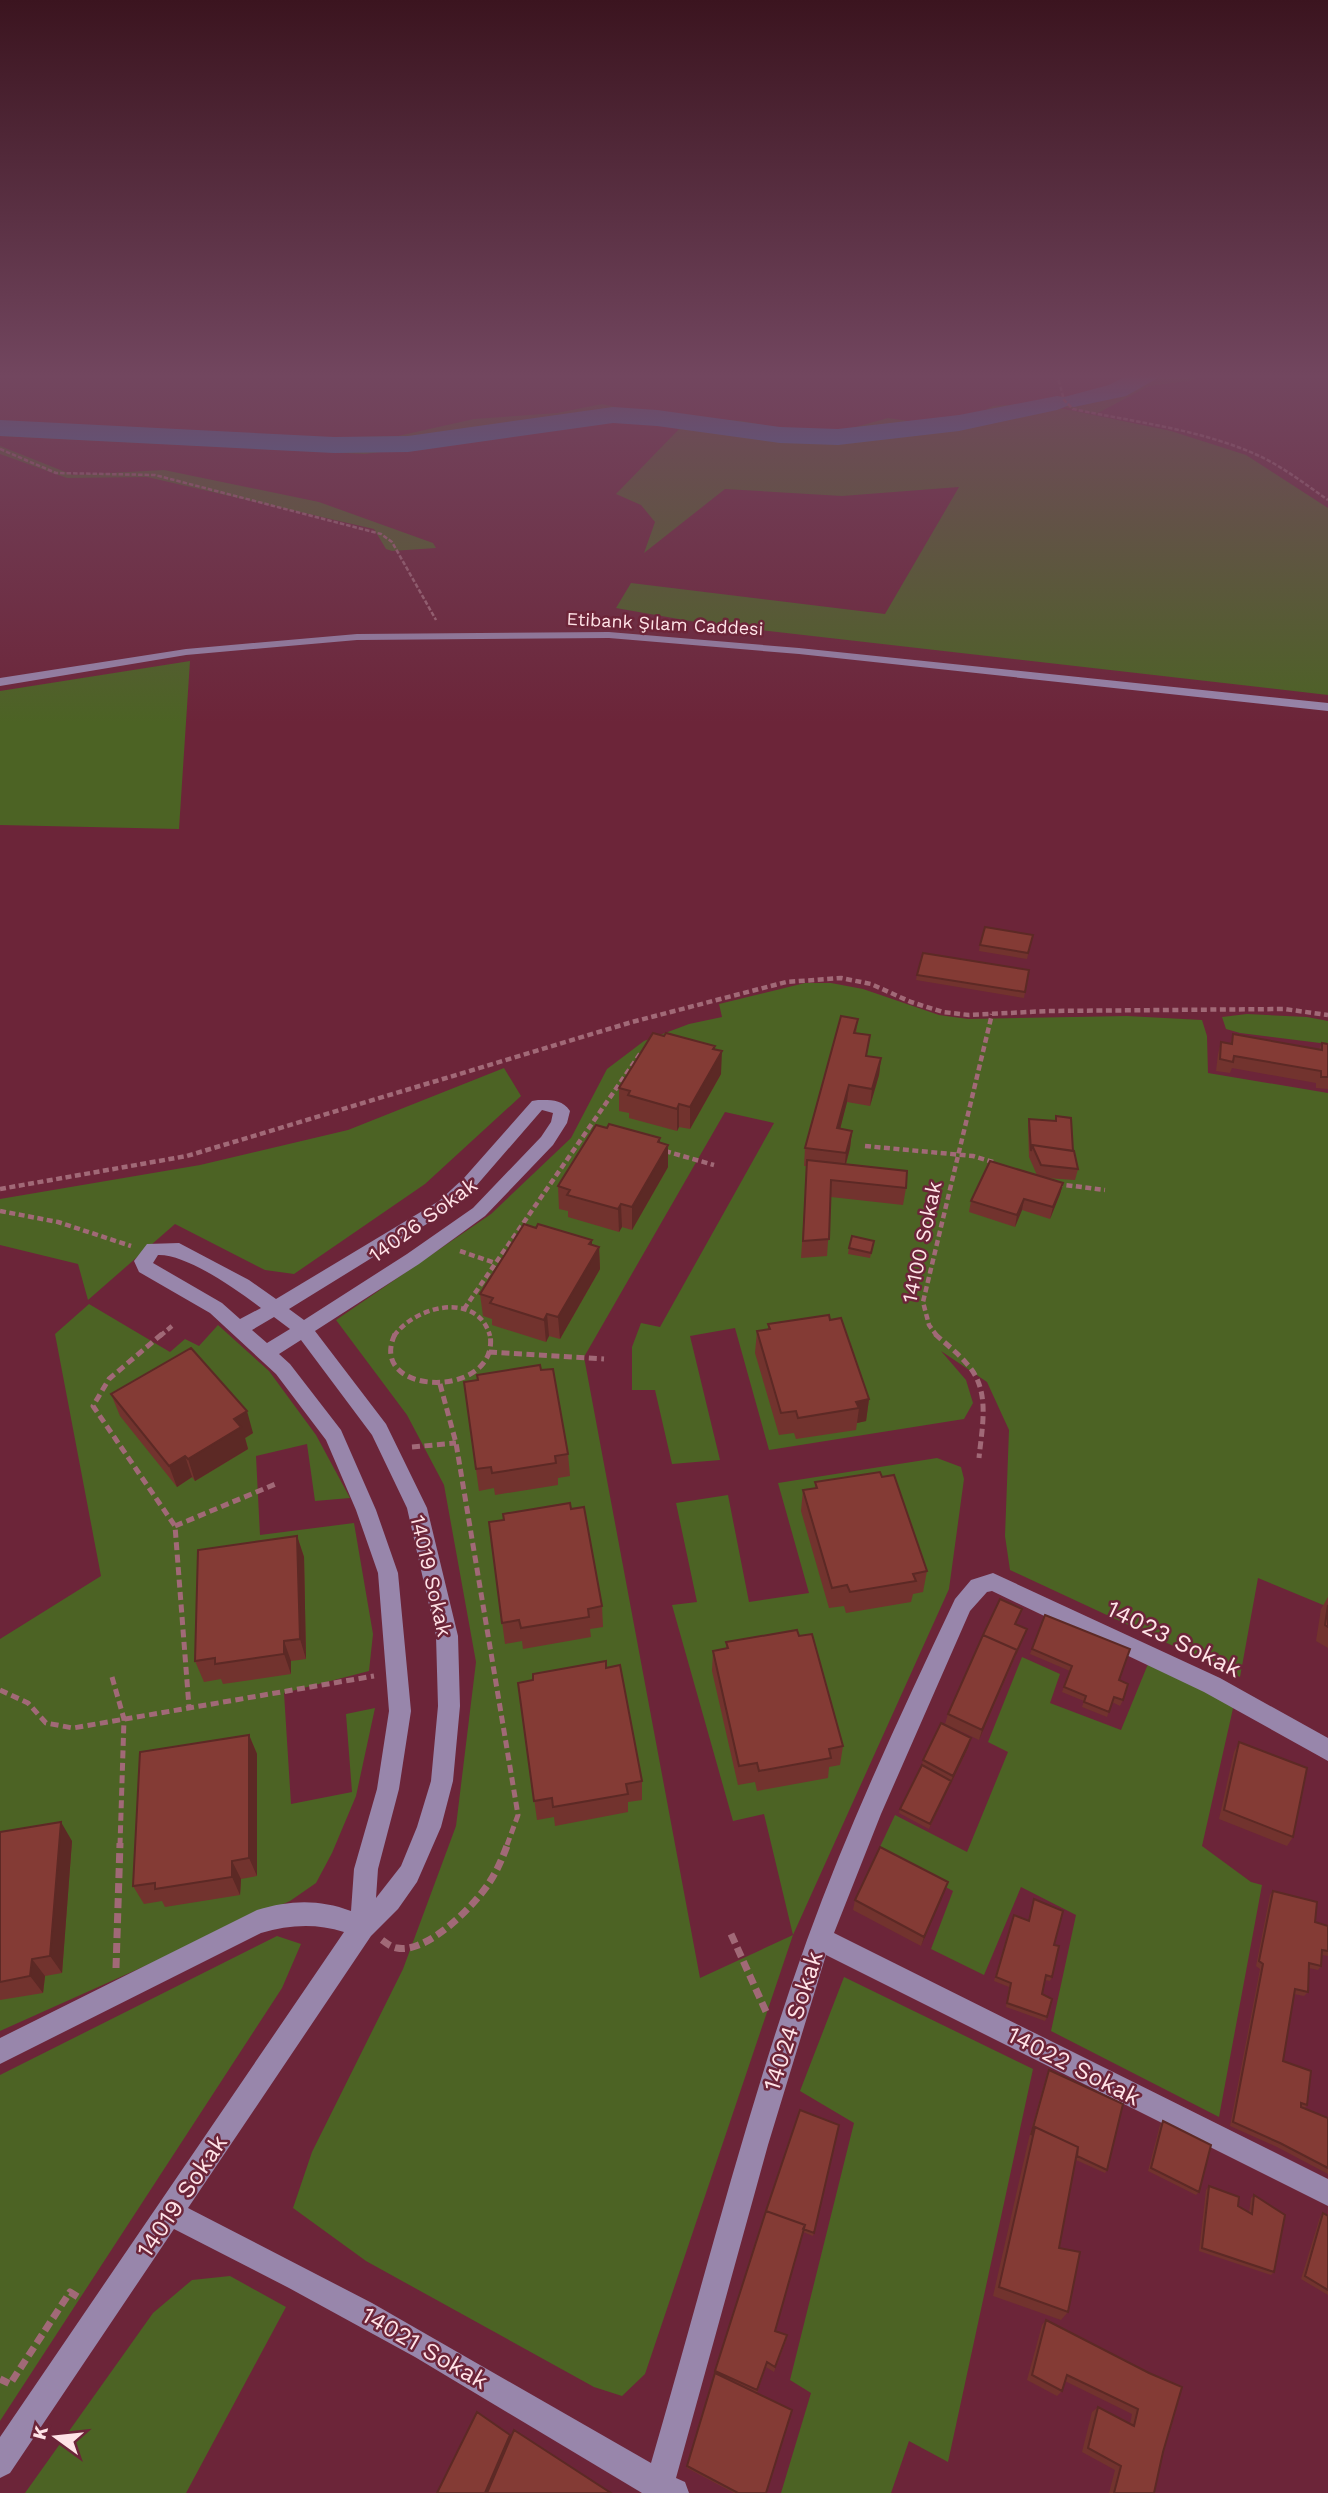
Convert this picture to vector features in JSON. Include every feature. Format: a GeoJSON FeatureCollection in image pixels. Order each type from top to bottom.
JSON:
{"type":"FeatureCollection","features":[{"type":"Feature","properties":{"kind":"street","name":"Etibank Şılam Caddesi"},"geometry":{"type":"LineString","coordinates":[[0,682],[186,652],[357,637],[636,637],[799,651],[1328,707]]}},
{"type":"Feature","properties":{"kind":"street","name":"14026 Sokak"},"geometry":{"type":"LineString","coordinates":[[240,1328],[445,1205],[470,1182],[538,1105],[548,1104],[560,1108],[563,1115],[559,1123],[538,1151],[479,1212],[432,1246],[266,1353]]}},
{"type":"Feature","properties":{"kind":"street","name":"14019 Sokak"},"geometry":{"type":"LineString","coordinates":[[0,2463],[362,1927],[390,1901],[409,1874],[429,1827],[442,1781],[449,1706],[447,1636],[417,1508],[379,1430],[303,1329],[243,1285],[173,1248],[159,1247],[148,1252],[143,1261],[145,1267],[216,1308],[240,1328],[283,1369],[334,1436],[366,1510],[388,1573],[400,1710],[388,1789],[366,1869],[362,1927]]}},
{"type":"Feature","properties":{"kind":"street","name":"14023 Sokak"},"geometry":{"type":"LineString","coordinates":[[993,1582],[1212,1685],[1328,1750]]}},
{"type":"Feature","properties":{"kind":"street","name":"14024 Sokak"},"geometry":{"type":"LineString","coordinates":[[663,2490],[782,2049],[840,1883],[962,1606],[974,1588],[981,1583],[993,1582]]}},
{"type":"Feature","properties":{"kind":"street"},"geometry":{"type":"LineString","coordinates":[[0,2052],[257,1922],[285,1913],[311,1913],[338,1917],[362,1927]]}},
{"type":"Feature","properties":{"kind":"street","name":"14022 Sokak"},"geometry":{"type":"LineString","coordinates":[[820,1939],[1328,2193]]}},
{"type":"Feature","properties":{"kind":"street","name":"14021 Sokak"},"geometry":{"type":"LineString","coordinates":[[170,2213],[281,2266],[378,2320],[663,2490]]}},
{"type":"Feature","properties":{"kind":"path"},"geometry":{"type":"LineString","coordinates":[[216,490],[381,534],[392,542],[445,636]]}},
{"type":"Feature","properties":{"kind":"path"},"geometry":{"type":"LineString","coordinates":[[0,1189],[187,1156],[632,1022],[786,982],[841,978],[871,984],[911,1002],[943,1012],[992,1014],[1284,1009],[1328,1015]]}},
{"type":"Feature","properties":{"kind":"path","name":"14100 Sokak"},"geometry":{"type":"LineString","coordinates":[[979,1458],[983,1395],[977,1376],[928,1328],[923,1316],[923,1302],[992,1014]]}},
{"type":"Feature","properties":{"kind":"path"},"geometry":{"type":"LineString","coordinates":[[464,1309],[642,1051]]}},
{"type":"Feature","properties":{"kind":"path"},"geometry":{"type":"LineString","coordinates":[[865,1146],[957,1154],[995,1163]]}},
{"type":"Feature","properties":{"kind":"path"},"geometry":{"type":"LineString","coordinates":[[664,1151],[714,1165]]}},
{"type":"Feature","properties":{"kind":"path"},"geometry":{"type":"LineString","coordinates":[[1054,1184],[1105,1190]]}},
{"type":"Feature","properties":{"kind":"path"},"geometry":{"type":"LineString","coordinates":[[0,1210],[58,1222],[148,1252]]}},
{"type":"Feature","properties":{"kind":"path"},"geometry":{"type":"LineString","coordinates":[[432,1246],[467,1252],[495,1264]]}},
{"type":"Feature","properties":{"kind":"path"},"geometry":{"type":"LineString","coordinates":[[447,1306],[478,1315],[487,1326],[491,1339],[489,1352],[482,1364],[471,1374],[440,1384],[410,1378],[399,1370],[392,1360],[390,1348],[393,1335],[401,1323],[430,1307],[447,1306]]}},
{"type":"Feature","properties":{"kind":"path"},"geometry":{"type":"LineString","coordinates":[[172,1326],[108,1379],[93,1406],[175,1526],[189,1707]]}},
{"type":"Feature","properties":{"kind":"path"},"geometry":{"type":"LineString","coordinates":[[489,1352],[604,1359]]}},
{"type":"Feature","properties":{"kind":"path"},"geometry":{"type":"LineString","coordinates":[[389,1450],[457,1443]]}},
{"type":"Feature","properties":{"kind":"path"},"geometry":{"type":"LineString","coordinates":[[175,1526],[278,1483]]}},
{"type":"Feature","properties":{"kind":"path"},"geometry":{"type":"LineString","coordinates":[[0,1690],[28,1703],[46,1723],[73,1728],[360,1679],[397,1668]]}},
{"type":"Feature","properties":{"kind":"path"},"geometry":{"type":"LineString","coordinates":[[112,1677],[124,1719],[115,1993]]}},
{"type":"Feature","properties":{"kind":"path"},"geometry":{"type":"LineString","coordinates":[[731,1934],[782,2049]]}},
{"type":"Feature","properties":{"kind":"path"},"geometry":{"type":"LineString","coordinates":[[0,2379],[10,2384],[70,2292],[101,2314]]}},
{"type":"Feature","properties":{"kind":"green space"},"geometry":{"type":"Polygon","coordinates":[[[205,490],[263,490],[319,502],[433,543],[436,548],[392,551],[386,549],[374,529],[205,490]]]}},
{"type":"Feature","properties":{"kind":"green space"},"geometry":{"type":"Polygon","coordinates":[[[620,490],[723,490],[644,553],[655,522],[641,505],[616,494],[620,490]]]}},
{"type":"Feature","properties":{"kind":"green space"},"geometry":{"type":"Polygon","coordinates":[[[747,490],[916,490],[842,496],[747,490]]]}},
{"type":"Feature","properties":{"kind":"green space"},"geometry":{"type":"Polygon","coordinates":[[[957,490],[1301,490],[1328,508],[1328,695],[707,624],[616,608],[631,583],[885,614],[957,490]]]}},
{"type":"Feature","properties":{"kind":"green space"},"geometry":{"type":"Polygon","coordinates":[[[190,661],[179,829],[0,825],[0,691],[190,661]]]}},
{"type":"Feature","properties":{"kind":"green space"},"geometry":{"type":"Polygon","coordinates":[[[805,983],[831,983],[863,989],[939,1015],[968,1019],[1127,1016],[1202,1020],[1207,1036],[1208,1073],[1328,1093],[1328,1607],[1258,1578],[1240,1677],[1010,1570],[1005,1536],[1009,1430],[987,1382],[941,1351],[966,1380],[973,1403],[964,1419],[769,1450],[735,1328],[690,1336],[720,1460],[672,1464],[655,1390],[632,1390],[632,1347],[641,1323],[660,1327],[774,1123],[725,1112],[584,1357],[700,1978],[793,1935],[645,2374],[622,2396],[594,2387],[366,2261],[293,2208],[312,2152],[403,1969],[456,1826],[476,1662],[444,1485],[407,1415],[336,1320],[491,1214],[571,1138],[607,1069],[644,1041],[689,1024],[722,1017],[719,1004],[805,983]]]}},
{"type":"Feature","properties":{"kind":"green space"},"geometry":{"type":"Polygon","coordinates":[[[1247,1014],[1307,1017],[1328,1021],[1328,1044],[1226,1029],[1222,1017],[1247,1014]]]}},
{"type":"Feature","properties":{"kind":"green space"},"geometry":{"type":"Polygon","coordinates":[[[504,1068],[521,1096],[425,1184],[294,1274],[265,1270],[175,1224],[88,1300],[78,1264],[0,1245],[0,1199],[200,1165],[348,1130],[504,1068]]]}},
{"type":"Feature","properties":{"kind":"green space"},"geometry":{"type":"Polygon","coordinates":[[[89,1304],[170,1352],[185,1339],[199,1346],[218,1325],[269,1371],[316,1435],[350,1498],[315,1501],[307,1444],[256,1456],[260,1535],[354,1523],[373,1634],[369,1671],[284,1693],[291,1804],[352,1792],[346,1714],[375,1708],[356,1796],[316,1883],[290,1901],[0,2031],[0,1639],[101,1576],[55,1334],[89,1304]]]}},
{"type":"Feature","properties":{"kind":"green space"},"geometry":{"type":"Polygon","coordinates":[[[937,1458],[961,1467],[964,1479],[949,1589],[793,1935],[764,1814],[733,1821],[672,1605],[697,1602],[676,1503],[728,1495],[749,1602],[809,1593],[778,1483],[937,1458]]]}},
{"type":"Feature","properties":{"kind":"green space"},"geometry":{"type":"Polygon","coordinates":[[[1022,1657],[1060,1674],[1050,1703],[1121,1730],[1148,1664],[1234,1704],[1202,1846],[1251,1882],[1262,1885],[1219,2117],[1051,2031],[1076,1915],[1021,1887],[984,1975],[931,1949],[953,1891],[878,1851],[895,1815],[967,1852],[1008,1752],[988,1742],[1022,1657]]]}},
{"type":"Feature","properties":{"kind":"green space"},"geometry":{"type":"Polygon","coordinates":[[[277,1936],[301,1944],[282,1988],[0,2421],[0,2075],[277,1936]]]}},
{"type":"Feature","properties":{"kind":"green space"},"geometry":{"type":"Polygon","coordinates":[[[844,1977],[1033,2069],[948,2462],[909,2441],[891,2493],[781,2493],[811,2393],[790,2380],[854,2123],[800,2091],[844,1977]]]}},
{"type":"Feature","properties":{"kind":"green space"},"geometry":{"type":"Polygon","coordinates":[[[230,2276],[286,2307],[186,2493],[25,2493],[153,2313],[192,2280],[230,2276]]]}},
{"type":"Feature","properties":{"kind":"building"},"geometry":{"type":"Polygon","coordinates":[[[985,927],[1033,935],[1028,953],[980,945],[985,927]]]}},
{"type":"Feature","properties":{"kind":"building"},"geometry":{"type":"Polygon","coordinates":[[[923,953],[1029,970],[1025,992],[917,975],[923,953]]]}},
{"type":"Feature","properties":{"kind":"building"},"geometry":{"type":"Polygon","coordinates":[[[841,1016],[858,1019],[854,1033],[870,1035],[866,1056],[881,1058],[872,1089],[849,1085],[837,1128],[852,1131],[846,1153],[805,1148],[841,1016]]]}},
{"type":"Feature","properties":{"kind":"building"},"geometry":{"type":"Polygon","coordinates":[[[653,1033],[664,1036],[666,1033],[715,1046],[713,1049],[722,1051],[690,1107],[679,1104],[677,1109],[628,1095],[630,1091],[619,1088],[653,1033]]]}},
{"type":"Feature","properties":{"kind":"building"},"geometry":{"type":"Polygon","coordinates":[[[1233,1034],[1322,1050],[1322,1043],[1328,1044],[1328,1077],[1321,1077],[1321,1071],[1234,1056],[1233,1062],[1220,1059],[1221,1042],[1232,1044],[1233,1034]]]}},
{"type":"Feature","properties":{"kind":"building"},"geometry":{"type":"Polygon","coordinates":[[[1056,1116],[1071,1118],[1073,1151],[1032,1145],[1031,1151],[1029,1119],[1056,1121],[1056,1116]]]}},
{"type":"Feature","properties":{"kind":"building"},"geometry":{"type":"Polygon","coordinates":[[[609,1124],[660,1138],[658,1142],[668,1145],[632,1207],[621,1204],[618,1209],[567,1195],[570,1190],[558,1186],[596,1125],[607,1128],[609,1124]]]}},
{"type":"Feature","properties":{"kind":"building"},"geometry":{"type":"Polygon","coordinates":[[[1032,1145],[1074,1151],[1078,1169],[1041,1165],[1032,1145]]]}},
{"type":"Feature","properties":{"kind":"building"},"geometry":{"type":"Polygon","coordinates":[[[807,1160],[907,1171],[906,1188],[831,1180],[829,1239],[803,1241],[807,1160]]]}},
{"type":"Feature","properties":{"kind":"building"},"geometry":{"type":"Polygon","coordinates":[[[990,1161],[1063,1183],[1053,1207],[1024,1199],[1017,1215],[971,1201],[990,1161]]]}},
{"type":"Feature","properties":{"kind":"building"},"geometry":{"type":"Polygon","coordinates":[[[524,1224],[536,1228],[538,1224],[592,1240],[589,1244],[599,1247],[558,1317],[547,1314],[544,1320],[490,1303],[493,1298],[480,1294],[524,1224]]]}},
{"type":"Feature","properties":{"kind":"building"},"geometry":{"type":"Polygon","coordinates":[[[852,1236],[874,1241],[871,1253],[849,1248],[852,1236]]]}},
{"type":"Feature","properties":{"kind":"building"},"geometry":{"type":"Polygon","coordinates":[[[829,1315],[830,1320],[841,1318],[869,1399],[856,1402],[859,1408],[798,1418],[796,1411],[781,1413],[757,1331],[770,1329],[768,1324],[829,1315]]]}},
{"type":"Feature","properties":{"kind":"building"},"geometry":{"type":"Polygon","coordinates":[[[191,1348],[247,1411],[234,1419],[241,1427],[188,1459],[185,1456],[169,1466],[111,1394],[191,1348]]]}},
{"type":"Feature","properties":{"kind":"building"},"geometry":{"type":"Polygon","coordinates":[[[540,1365],[541,1370],[553,1369],[568,1454],[555,1456],[556,1463],[492,1473],[491,1467],[476,1469],[464,1382],[478,1380],[477,1375],[540,1365]]]}},
{"type":"Feature","properties":{"kind":"building"},"geometry":{"type":"Polygon","coordinates":[[[880,1472],[882,1477],[894,1475],[927,1571],[913,1574],[916,1581],[850,1592],[847,1585],[832,1588],[803,1490],[817,1488],[815,1482],[880,1472]]]}},
{"type":"Feature","properties":{"kind":"building"},"geometry":{"type":"Polygon","coordinates":[[[570,1503],[571,1509],[584,1507],[602,1606],[588,1609],[589,1617],[521,1628],[519,1620],[502,1623],[489,1522],[504,1520],[503,1514],[570,1503]]]}},
{"type":"Feature","properties":{"kind":"building"},"geometry":{"type":"Polygon","coordinates":[[[297,1536],[300,1639],[284,1641],[284,1654],[215,1664],[215,1658],[195,1661],[198,1550],[297,1536]]]}},
{"type":"Feature","properties":{"kind":"building"},"geometry":{"type":"Polygon","coordinates":[[[1000,1599],[1022,1609],[1015,1624],[1027,1629],[1015,1655],[1017,1650],[983,1635],[1000,1599]]]}},
{"type":"Feature","properties":{"kind":"building"},"geometry":{"type":"Polygon","coordinates":[[[1328,1605],[1328,1627],[1325,1625],[1328,1605]]]}},
{"type":"Feature","properties":{"kind":"building"},"geometry":{"type":"Polygon","coordinates":[[[1045,1615],[1130,1649],[1119,1680],[1128,1684],[1123,1700],[1114,1697],[1109,1712],[1084,1702],[1086,1696],[1064,1687],[1072,1666],[1032,1649],[1045,1615]]]}},
{"type":"Feature","properties":{"kind":"building"},"geometry":{"type":"Polygon","coordinates":[[[797,1630],[799,1636],[812,1634],[843,1746],[829,1749],[831,1758],[759,1771],[757,1763],[739,1766],[713,1651],[728,1648],[726,1642],[797,1630]]]}},
{"type":"Feature","properties":{"kind":"building"},"geometry":{"type":"Polygon","coordinates":[[[983,1635],[1017,1650],[982,1730],[948,1714],[983,1635]]]}},
{"type":"Feature","properties":{"kind":"building"},"geometry":{"type":"Polygon","coordinates":[[[606,1661],[606,1668],[620,1665],[642,1781],[626,1784],[628,1794],[553,1807],[552,1798],[534,1801],[518,1683],[533,1680],[533,1674],[606,1661]]]}},
{"type":"Feature","properties":{"kind":"building"},"geometry":{"type":"Polygon","coordinates":[[[941,1723],[971,1738],[953,1776],[923,1760],[941,1723]]]}},
{"type":"Feature","properties":{"kind":"building"},"geometry":{"type":"Polygon","coordinates":[[[249,1735],[249,1858],[232,1861],[232,1877],[155,1889],[155,1883],[133,1886],[140,1752],[249,1735]]]}},
{"type":"Feature","properties":{"kind":"building"},"geometry":{"type":"Polygon","coordinates":[[[1239,1742],[1307,1768],[1293,1837],[1224,1810],[1239,1742]]]}},
{"type":"Feature","properties":{"kind":"building"},"geometry":{"type":"Polygon","coordinates":[[[922,1765],[951,1781],[930,1824],[900,1809],[922,1765]]]}},
{"type":"Feature","properties":{"kind":"building"},"geometry":{"type":"Polygon","coordinates":[[[61,1822],[50,1956],[32,1959],[30,1976],[0,1982],[0,1832],[61,1822]]]}},
{"type":"Feature","properties":{"kind":"building"},"geometry":{"type":"Polygon","coordinates":[[[880,1847],[948,1882],[924,1937],[855,1900],[880,1847]]]}},
{"type":"Feature","properties":{"kind":"building"},"geometry":{"type":"Polygon","coordinates":[[[1273,1891],[1317,1902],[1315,1922],[1328,1926],[1328,1951],[1322,1950],[1321,1966],[1309,1963],[1308,1992],[1295,1989],[1283,2061],[1311,2071],[1307,2105],[1301,2103],[1301,2107],[1328,2118],[1328,2168],[1233,2122],[1263,1964],[1259,1961],[1273,1891]]]}},
{"type":"Feature","properties":{"kind":"building"},"geometry":{"type":"Polygon","coordinates":[[[1034,1899],[1063,1911],[1054,1945],[1059,1946],[1052,1977],[1046,1975],[1042,1994],[1052,1999],[1047,2017],[1007,2003],[1011,1983],[996,1977],[1014,1915],[1029,1921],[1034,1899]]]}},
{"type":"Feature","properties":{"kind":"building"},"geometry":{"type":"Polygon","coordinates":[[[1049,2070],[1123,2104],[1107,2170],[1077,2156],[1078,2147],[1035,2127],[1031,2135],[1049,2070]]]}},
{"type":"Feature","properties":{"kind":"building"},"geometry":{"type":"Polygon","coordinates":[[[800,2110],[839,2125],[814,2233],[803,2229],[805,2225],[766,2211],[800,2110]]]}},
{"type":"Feature","properties":{"kind":"building"},"geometry":{"type":"Polygon","coordinates":[[[1163,2121],[1211,2145],[1199,2192],[1151,2168],[1163,2121]]]}},
{"type":"Feature","properties":{"kind":"building"},"geometry":{"type":"Polygon","coordinates":[[[1035,2127],[1078,2147],[1059,2248],[1080,2252],[1068,2312],[999,2287],[1035,2127]]]}},
{"type":"Feature","properties":{"kind":"building"},"geometry":{"type":"Polygon","coordinates":[[[1209,2186],[1239,2197],[1238,2206],[1252,2214],[1254,2195],[1285,2215],[1274,2272],[1202,2248],[1209,2186]]]}},
{"type":"Feature","properties":{"kind":"building"},"geometry":{"type":"Polygon","coordinates":[[[766,2211],[805,2225],[775,2331],[787,2335],[775,2367],[767,2362],[757,2390],[715,2371],[766,2211]]]}},
{"type":"Feature","properties":{"kind":"building"},"geometry":{"type":"Polygon","coordinates":[[[1323,2213],[1328,2216],[1328,2290],[1305,2276],[1323,2213]]]}},
{"type":"Feature","properties":{"kind":"building"},"geometry":{"type":"Polygon","coordinates":[[[1046,2320],[1182,2387],[1154,2493],[1114,2493],[1121,2466],[1088,2448],[1098,2407],[1134,2426],[1138,2409],[1067,2375],[1062,2391],[1032,2375],[1046,2320]]]}},
{"type":"Feature","properties":{"kind":"building"},"geometry":{"type":"Polygon","coordinates":[[[715,2373],[792,2410],[766,2493],[738,2493],[687,2466],[715,2373]]]}},
{"type":"Feature","properties":{"kind":"building"},"geometry":{"type":"Polygon","coordinates":[[[477,2412],[510,2435],[485,2493],[437,2493],[477,2412]]]}},
{"type":"Feature","properties":{"kind":"building"},"geometry":{"type":"Polygon","coordinates":[[[514,2430],[611,2493],[487,2493],[514,2430]]]}}]}
